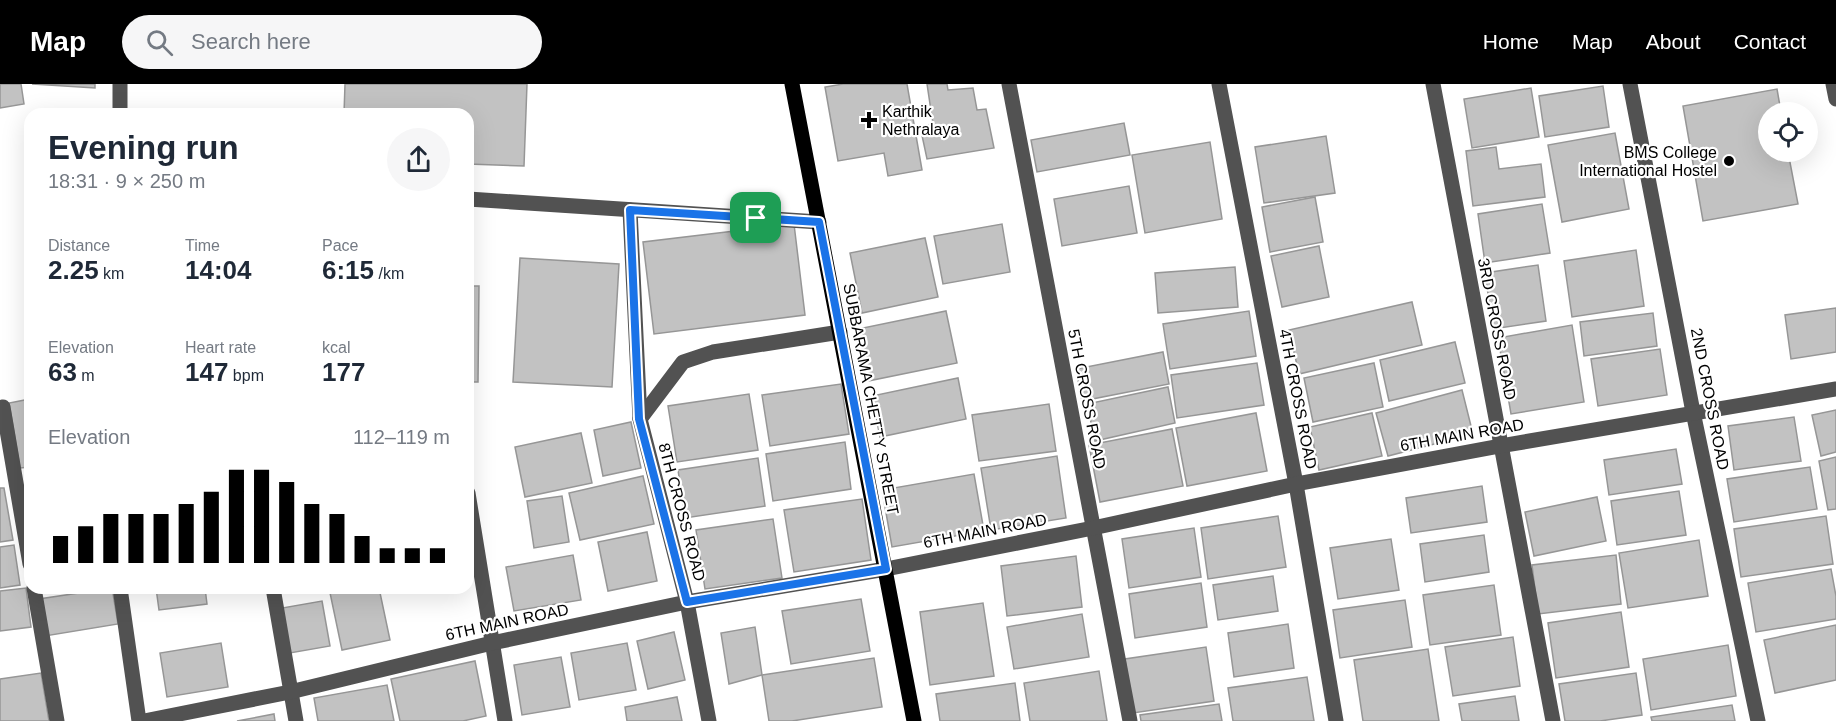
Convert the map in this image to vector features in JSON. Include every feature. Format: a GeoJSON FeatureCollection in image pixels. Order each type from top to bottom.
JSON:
{"type":"FeatureCollection","features":[{"type":"Feature","properties":{"kind":"main road","name":"SUBBARAMA CHETTY STREET"},"geometry":{"type":"LineString","coordinates":[[792,84],[914,721]]}},
{"type":"Feature","properties":{"kind":"street"},"geometry":{"type":"LineString","coordinates":[[120,84],[120,108]]}},
{"type":"Feature","properties":{"kind":"street","name":"5TH CROSS ROAD"},"geometry":{"type":"LineString","coordinates":[[1009,84],[1130,721]]}},
{"type":"Feature","properties":{"kind":"street","name":"4TH CROSS ROAD"},"geometry":{"type":"LineString","coordinates":[[1219,84],[1296,484],[1336,721]]}},
{"type":"Feature","properties":{"kind":"street","name":"3RD CROSS ROAD"},"geometry":{"type":"LineString","coordinates":[[1433,84],[1553,721]]}},
{"type":"Feature","properties":{"kind":"street","name":"2ND CROSS ROAD"},"geometry":{"type":"LineString","coordinates":[[1630,84],[1693,412],[1758,721]]}},
{"type":"Feature","properties":{"kind":"street"},"geometry":{"type":"LineString","coordinates":[[1833,84],[1836,99]]}},
{"type":"Feature","properties":{"kind":"street"},"geometry":{"type":"LineString","coordinates":[[474,199],[819,222]]}},
{"type":"Feature","properties":{"kind":"street","name":"8TH CROSS ROAD"},"geometry":{"type":"LineString","coordinates":[[630,210],[639,419],[687,602],[709,721]]}},
{"type":"Feature","properties":{"kind":"street"},"geometry":{"type":"LineString","coordinates":[[639,419],[683,362],[713,352],[840,332]]}},
{"type":"Feature","properties":{"kind":"street","name":"6TH MAIN ROAD"},"geometry":{"type":"LineString","coordinates":[[141,721],[290,692],[492,643],[687,602],[886,569],[1093,528],[1296,484],[1500,446],[1836,389]]}},
{"type":"Feature","properties":{"kind":"street"},"geometry":{"type":"LineString","coordinates":[[3,407],[24,529]]}},
{"type":"Feature","properties":{"kind":"street"},"geometry":{"type":"LineString","coordinates":[[474,530],[505,721]]}},
{"type":"Feature","properties":{"kind":"street"},"geometry":{"type":"LineString","coordinates":[[35,594],[57,721]]}},
{"type":"Feature","properties":{"kind":"street"},"geometry":{"type":"LineString","coordinates":[[121,594],[141,721]]}},
{"type":"Feature","properties":{"kind":"street"},"geometry":{"type":"LineString","coordinates":[[274,594],[296,721]]}},
{"type":"Feature","properties":{"kind":"building"},"geometry":{"type":"Polygon","coordinates":[[[0,84],[21,84],[24,104],[0,108],[0,84]]]}},
{"type":"Feature","properties":{"kind":"building"},"geometry":{"type":"Polygon","coordinates":[[[32,84],[95,84],[95,88],[32,84]]]}},
{"type":"Feature","properties":{"kind":"building"},"geometry":{"type":"Polygon","coordinates":[[[345,84],[527,84],[524,166],[474,164],[474,108],[344,108],[345,84]]]}},
{"type":"Feature","properties":{"kind":"building"},"geometry":{"type":"Polygon","coordinates":[[[843,84],[907,84],[922,170],[888,176],[884,153],[838,161],[825,87],[843,84]]]}},
{"type":"Feature","properties":{"kind":"building"},"geometry":{"type":"Polygon","coordinates":[[[927,84],[947,84],[948,90],[973,88],[977,110],[986,109],[994,148],[927,159],[920,126],[933,124],[927,84]]]}},
{"type":"Feature","properties":{"kind":"building"},"geometry":{"type":"Polygon","coordinates":[[[1603,86],[1609,127],[1545,137],[1539,96],[1603,86]]]}},
{"type":"Feature","properties":{"kind":"building"},"geometry":{"type":"Polygon","coordinates":[[[1531,88],[1539,137],[1472,148],[1464,99],[1531,88]]]}},
{"type":"Feature","properties":{"kind":"building"},"geometry":{"type":"Polygon","coordinates":[[[1777,89],[1779,102],[1758,102],[1758,162],[1790,162],[1798,204],[1703,221],[1683,106],[1777,89]]]}},
{"type":"Feature","properties":{"kind":"building"},"geometry":{"type":"Polygon","coordinates":[[[1124,123],[1130,155],[1037,172],[1031,140],[1124,123]]]}},
{"type":"Feature","properties":{"kind":"building"},"geometry":{"type":"Polygon","coordinates":[[[1615,133],[1629,209],[1562,222],[1548,145],[1615,133]]]}},
{"type":"Feature","properties":{"kind":"building"},"geometry":{"type":"Polygon","coordinates":[[[1326,136],[1335,193],[1264,203],[1255,147],[1326,136]]]}},
{"type":"Feature","properties":{"kind":"building"},"geometry":{"type":"Polygon","coordinates":[[[1210,142],[1222,219],[1145,233],[1132,155],[1210,142]]]}},
{"type":"Feature","properties":{"kind":"building"},"geometry":{"type":"Polygon","coordinates":[[[1496,147],[1499,169],[1541,164],[1545,197],[1473,206],[1466,151],[1496,147]]]}},
{"type":"Feature","properties":{"kind":"building"},"geometry":{"type":"Polygon","coordinates":[[[1129,186],[1137,233],[1062,246],[1054,199],[1129,186]]]}},
{"type":"Feature","properties":{"kind":"building"},"geometry":{"type":"Polygon","coordinates":[[[1315,197],[1323,242],[1270,252],[1262,207],[1315,197]]]}},
{"type":"Feature","properties":{"kind":"building"},"geometry":{"type":"Polygon","coordinates":[[[1542,204],[1550,253],[1485,263],[1478,214],[1542,204]]]}},
{"type":"Feature","properties":{"kind":"building"},"geometry":{"type":"Polygon","coordinates":[[[794,224],[805,315],[654,334],[643,242],[794,224]]]}},
{"type":"Feature","properties":{"kind":"building"},"geometry":{"type":"Polygon","coordinates":[[[1002,224],[1010,272],[943,284],[934,236],[1002,224]]]}},
{"type":"Feature","properties":{"kind":"building"},"geometry":{"type":"Polygon","coordinates":[[[925,238],[938,297],[862,313],[850,253],[925,238]]]}},
{"type":"Feature","properties":{"kind":"building"},"geometry":{"type":"Polygon","coordinates":[[[1319,246],[1329,297],[1282,307],[1271,256],[1319,246]]]}},
{"type":"Feature","properties":{"kind":"building"},"geometry":{"type":"Polygon","coordinates":[[[1636,250],[1644,306],[1572,317],[1564,261],[1636,250]]]}},
{"type":"Feature","properties":{"kind":"building"},"geometry":{"type":"Polygon","coordinates":[[[520,258],[619,264],[612,387],[513,382],[520,258]]]}},
{"type":"Feature","properties":{"kind":"building"},"geometry":{"type":"Polygon","coordinates":[[[1538,265],[1546,321],[1493,329],[1485,273],[1538,265]]]}},
{"type":"Feature","properties":{"kind":"building"},"geometry":{"type":"Polygon","coordinates":[[[1235,267],[1238,307],[1158,313],[1155,273],[1235,267]]]}},
{"type":"Feature","properties":{"kind":"building"},"geometry":{"type":"Polygon","coordinates":[[[474,286],[479,286],[478,382],[474,382],[474,286]]]}},
{"type":"Feature","properties":{"kind":"building"},"geometry":{"type":"Polygon","coordinates":[[[1412,302],[1422,345],[1299,374],[1289,330],[1412,302]]]}},
{"type":"Feature","properties":{"kind":"building"},"geometry":{"type":"Polygon","coordinates":[[[1836,308],[1836,352],[1791,359],[1785,315],[1836,308]]]}},
{"type":"Feature","properties":{"kind":"building"},"geometry":{"type":"Polygon","coordinates":[[[946,311],[957,363],[868,381],[858,329],[946,311]]]}},
{"type":"Feature","properties":{"kind":"building"},"geometry":{"type":"Polygon","coordinates":[[[1249,311],[1256,356],[1170,369],[1163,324],[1249,311]]]}},
{"type":"Feature","properties":{"kind":"building"},"geometry":{"type":"Polygon","coordinates":[[[1653,313],[1657,346],[1584,356],[1580,322],[1653,313]]]}},
{"type":"Feature","properties":{"kind":"building"},"geometry":{"type":"Polygon","coordinates":[[[1572,325],[1584,402],[1511,414],[1498,338],[1572,325]]]}},
{"type":"Feature","properties":{"kind":"building"},"geometry":{"type":"Polygon","coordinates":[[[1455,342],[1465,383],[1389,401],[1380,360],[1455,342]]]}},
{"type":"Feature","properties":{"kind":"building"},"geometry":{"type":"Polygon","coordinates":[[[1660,349],[1667,395],[1598,406],[1591,359],[1660,349]]]}},
{"type":"Feature","properties":{"kind":"building"},"geometry":{"type":"Polygon","coordinates":[[[1163,352],[1169,384],[1082,401],[1076,369],[1163,352]]]}},
{"type":"Feature","properties":{"kind":"building"},"geometry":{"type":"Polygon","coordinates":[[[1257,363],[1264,405],[1177,418],[1171,375],[1257,363]]]}},
{"type":"Feature","properties":{"kind":"building"},"geometry":{"type":"Polygon","coordinates":[[[1374,363],[1383,407],[1313,422],[1304,378],[1374,363]]]}},
{"type":"Feature","properties":{"kind":"building"},"geometry":{"type":"Polygon","coordinates":[[[958,378],[966,419],[880,437],[872,396],[958,378]]]}},
{"type":"Feature","properties":{"kind":"building"},"geometry":{"type":"Polygon","coordinates":[[[841,384],[849,434],[770,446],[762,395],[841,384]]]}},
{"type":"Feature","properties":{"kind":"building"},"geometry":{"type":"Polygon","coordinates":[[[1168,387],[1175,423],[1095,441],[1087,404],[1168,387]]]}},
{"type":"Feature","properties":{"kind":"building"},"geometry":{"type":"Polygon","coordinates":[[[1462,390],[1473,434],[1388,456],[1376,413],[1462,390]]]}},
{"type":"Feature","properties":{"kind":"building"},"geometry":{"type":"Polygon","coordinates":[[[749,394],[758,450],[677,462],[668,406],[749,394]]]}},
{"type":"Feature","properties":{"kind":"building"},"geometry":{"type":"Polygon","coordinates":[[[24,400],[24,468],[20,468],[9,403],[24,400]]]}},
{"type":"Feature","properties":{"kind":"building"},"geometry":{"type":"Polygon","coordinates":[[[1049,404],[1056,451],[979,461],[972,415],[1049,404]]]}},
{"type":"Feature","properties":{"kind":"building"},"geometry":{"type":"Polygon","coordinates":[[[1836,410],[1836,452],[1821,456],[1812,415],[1836,410]]]}},
{"type":"Feature","properties":{"kind":"building"},"geometry":{"type":"Polygon","coordinates":[[[1256,413],[1267,471],[1187,486],[1176,428],[1256,413]]]}},
{"type":"Feature","properties":{"kind":"building"},"geometry":{"type":"Polygon","coordinates":[[[1372,413],[1382,456],[1319,470],[1310,427],[1372,413]]]}},
{"type":"Feature","properties":{"kind":"building"},"geometry":{"type":"Polygon","coordinates":[[[1794,417],[1801,461],[1734,470],[1728,426],[1794,417]]]}},
{"type":"Feature","properties":{"kind":"building"},"geometry":{"type":"Polygon","coordinates":[[[631,422],[641,468],[603,476],[594,430],[631,422]]]}},
{"type":"Feature","properties":{"kind":"building"},"geometry":{"type":"Polygon","coordinates":[[[1172,429],[1183,486],[1100,502],[1089,445],[1172,429]]]}},
{"type":"Feature","properties":{"kind":"building"},"geometry":{"type":"Polygon","coordinates":[[[581,433],[592,483],[525,497],[515,447],[581,433]]]}},
{"type":"Feature","properties":{"kind":"building"},"geometry":{"type":"Polygon","coordinates":[[[845,442],[851,489],[773,501],[766,454],[845,442]]]}},
{"type":"Feature","properties":{"kind":"building"},"geometry":{"type":"Polygon","coordinates":[[[1676,449],[1682,484],[1609,495],[1604,460],[1676,449]]]}},
{"type":"Feature","properties":{"kind":"building"},"geometry":{"type":"Polygon","coordinates":[[[1057,456],[1066,518],[991,530],[981,468],[1057,456]]]}},
{"type":"Feature","properties":{"kind":"building"},"geometry":{"type":"Polygon","coordinates":[[[1836,457],[1836,509],[1828,510],[1819,461],[1836,457]]]}},
{"type":"Feature","properties":{"kind":"building"},"geometry":{"type":"Polygon","coordinates":[[[758,458],[765,506],[685,518],[678,470],[758,458]]]}},
{"type":"Feature","properties":{"kind":"building"},"geometry":{"type":"Polygon","coordinates":[[[1810,467],[1817,509],[1734,522],[1727,479],[1810,467]]]}},
{"type":"Feature","properties":{"kind":"building"},"geometry":{"type":"Polygon","coordinates":[[[974,474],[984,531],[892,547],[882,490],[974,474]]]}},
{"type":"Feature","properties":{"kind":"building"},"geometry":{"type":"Polygon","coordinates":[[[643,476],[654,524],[580,540],[569,493],[643,476]]]}},
{"type":"Feature","properties":{"kind":"building"},"geometry":{"type":"Polygon","coordinates":[[[1482,486],[1487,522],[1411,533],[1406,498],[1482,486]]]}},
{"type":"Feature","properties":{"kind":"building"},"geometry":{"type":"Polygon","coordinates":[[[0,488],[4,488],[13,540],[0,542],[0,488]]]}},
{"type":"Feature","properties":{"kind":"building"},"geometry":{"type":"Polygon","coordinates":[[[1679,491],[1686,535],[1617,545],[1611,501],[1679,491]]]}},
{"type":"Feature","properties":{"kind":"building"},"geometry":{"type":"Polygon","coordinates":[[[562,496],[569,542],[534,548],[527,501],[562,496]]]}},
{"type":"Feature","properties":{"kind":"building"},"geometry":{"type":"Polygon","coordinates":[[[1597,497],[1606,541],[1534,556],[1525,512],[1597,497]]]}},
{"type":"Feature","properties":{"kind":"building"},"geometry":{"type":"Polygon","coordinates":[[[862,499],[871,560],[794,572],[784,510],[862,499]]]}},
{"type":"Feature","properties":{"kind":"building"},"geometry":{"type":"Polygon","coordinates":[[[1278,516],[1286,567],[1208,579],[1201,528],[1278,516]]]}},
{"type":"Feature","properties":{"kind":"building"},"geometry":{"type":"Polygon","coordinates":[[[1826,516],[1833,564],[1741,577],[1734,529],[1826,516]]]}},
{"type":"Feature","properties":{"kind":"building"},"geometry":{"type":"Polygon","coordinates":[[[773,519],[782,578],[705,589],[696,530],[773,519]]]}},
{"type":"Feature","properties":{"kind":"building"},"geometry":{"type":"Polygon","coordinates":[[[1194,528],[1201,577],[1129,588],[1122,539],[1194,528]]]}},
{"type":"Feature","properties":{"kind":"building"},"geometry":{"type":"Polygon","coordinates":[[[647,532],[657,581],[608,591],[598,542],[647,532]]]}},
{"type":"Feature","properties":{"kind":"building"},"geometry":{"type":"Polygon","coordinates":[[[1484,535],[1489,572],[1425,582],[1420,544],[1484,535]]]}},
{"type":"Feature","properties":{"kind":"building"},"geometry":{"type":"Polygon","coordinates":[[[1391,539],[1399,590],[1338,599],[1330,548],[1391,539]]]}},
{"type":"Feature","properties":{"kind":"building"},"geometry":{"type":"Polygon","coordinates":[[[1699,540],[1708,596],[1628,608],[1619,553],[1699,540]]]}},
{"type":"Feature","properties":{"kind":"building"},"geometry":{"type":"Polygon","coordinates":[[[14,545],[20,585],[0,588],[0,547],[14,545]]]}},
{"type":"Feature","properties":{"kind":"building"},"geometry":{"type":"Polygon","coordinates":[[[573,555],[581,600],[514,611],[506,567],[573,555]]]}},
{"type":"Feature","properties":{"kind":"building"},"geometry":{"type":"Polygon","coordinates":[[[1616,555],[1621,604],[1538,614],[1532,565],[1616,555]]]}},
{"type":"Feature","properties":{"kind":"building"},"geometry":{"type":"Polygon","coordinates":[[[1076,556],[1082,607],[1007,616],[1001,566],[1076,556]]]}},
{"type":"Feature","properties":{"kind":"building"},"geometry":{"type":"Polygon","coordinates":[[[1831,569],[1836,596],[1836,619],[1756,632],[1748,583],[1831,569]]]}},
{"type":"Feature","properties":{"kind":"building"},"geometry":{"type":"Polygon","coordinates":[[[1273,576],[1278,611],[1218,620],[1213,585],[1273,576]]]}},
{"type":"Feature","properties":{"kind":"building"},"geometry":{"type":"Polygon","coordinates":[[[1201,583],[1207,627],[1135,638],[1129,594],[1201,583]]]}},
{"type":"Feature","properties":{"kind":"building"},"geometry":{"type":"Polygon","coordinates":[[[1494,585],[1501,635],[1430,645],[1423,595],[1494,585]]]}},
{"type":"Feature","properties":{"kind":"building"},"geometry":{"type":"Polygon","coordinates":[[[24,588],[31,627],[0,631],[0,591],[24,588]]]}},
{"type":"Feature","properties":{"kind":"building"},"geometry":{"type":"Polygon","coordinates":[[[72,594],[113,594],[118,624],[45,636],[39,599],[72,594]]]}},
{"type":"Feature","properties":{"kind":"building"},"geometry":{"type":"Polygon","coordinates":[[[157,594],[206,594],[207,604],[159,610],[157,594]]]}},
{"type":"Feature","properties":{"kind":"building"},"geometry":{"type":"Polygon","coordinates":[[[330,594],[380,594],[390,640],[342,650],[330,594]]]}},
{"type":"Feature","properties":{"kind":"building"},"geometry":{"type":"Polygon","coordinates":[[[861,599],[870,651],[791,664],[782,611],[861,599]]]}},
{"type":"Feature","properties":{"kind":"building"},"geometry":{"type":"Polygon","coordinates":[[[1405,600],[1412,647],[1340,658],[1333,610],[1405,600]]]}},
{"type":"Feature","properties":{"kind":"building"},"geometry":{"type":"Polygon","coordinates":[[[322,601],[330,646],[290,653],[282,608],[322,601]]]}},
{"type":"Feature","properties":{"kind":"building"},"geometry":{"type":"Polygon","coordinates":[[[983,603],[994,676],[930,685],[920,612],[983,603]]]}},
{"type":"Feature","properties":{"kind":"building"},"geometry":{"type":"Polygon","coordinates":[[[1621,612],[1629,667],[1556,678],[1548,623],[1621,612]]]}},
{"type":"Feature","properties":{"kind":"building"},"geometry":{"type":"Polygon","coordinates":[[[1082,614],[1089,657],[1014,669],[1007,627],[1082,614]]]}},
{"type":"Feature","properties":{"kind":"building"},"geometry":{"type":"Polygon","coordinates":[[[1288,624],[1294,668],[1234,677],[1228,633],[1288,624]]]}},
{"type":"Feature","properties":{"kind":"building"},"geometry":{"type":"Polygon","coordinates":[[[1836,625],[1836,680],[1775,693],[1764,640],[1836,625]]]}},
{"type":"Feature","properties":{"kind":"building"},"geometry":{"type":"Polygon","coordinates":[[[755,627],[762,675],[729,684],[721,633],[755,627]]]}},
{"type":"Feature","properties":{"kind":"building"},"geometry":{"type":"Polygon","coordinates":[[[674,632],[685,680],[648,689],[637,641],[674,632]]]}},
{"type":"Feature","properties":{"kind":"building"},"geometry":{"type":"Polygon","coordinates":[[[1513,637],[1520,686],[1453,696],[1445,647],[1513,637]]]}},
{"type":"Feature","properties":{"kind":"building"},"geometry":{"type":"Polygon","coordinates":[[[221,643],[228,687],[167,697],[160,653],[221,643]]]}},
{"type":"Feature","properties":{"kind":"building"},"geometry":{"type":"Polygon","coordinates":[[[627,643],[636,690],[579,700],[571,653],[627,643]]]}},
{"type":"Feature","properties":{"kind":"building"},"geometry":{"type":"Polygon","coordinates":[[[1728,645],[1736,696],[1651,710],[1643,659],[1728,645]]]}},
{"type":"Feature","properties":{"kind":"building"},"geometry":{"type":"Polygon","coordinates":[[[1206,647],[1214,701],[1133,713],[1125,659],[1206,647]]]}},
{"type":"Feature","properties":{"kind":"building"},"geometry":{"type":"Polygon","coordinates":[[[1428,649],[1439,721],[1363,721],[1354,660],[1428,649]]]}},
{"type":"Feature","properties":{"kind":"building"},"geometry":{"type":"Polygon","coordinates":[[[561,657],[570,707],[522,715],[514,665],[561,657]]]}},
{"type":"Feature","properties":{"kind":"building"},"geometry":{"type":"Polygon","coordinates":[[[874,658],[882,707],[792,721],[769,721],[762,675],[874,658]]]}},
{"type":"Feature","properties":{"kind":"building"},"geometry":{"type":"Polygon","coordinates":[[[475,661],[486,716],[463,721],[400,721],[391,679],[475,661]]]}},
{"type":"Feature","properties":{"kind":"building"},"geometry":{"type":"Polygon","coordinates":[[[1099,671],[1107,721],[1030,721],[1024,683],[1099,671]]]}},
{"type":"Feature","properties":{"kind":"building"},"geometry":{"type":"Polygon","coordinates":[[[41,673],[49,721],[0,721],[0,679],[41,673]]]}},
{"type":"Feature","properties":{"kind":"building"},"geometry":{"type":"Polygon","coordinates":[[[1636,673],[1642,715],[1600,721],[1565,721],[1559,684],[1636,673]]]}},
{"type":"Feature","properties":{"kind":"building"},"geometry":{"type":"Polygon","coordinates":[[[1307,677],[1314,721],[1233,721],[1228,688],[1307,677]]]}},
{"type":"Feature","properties":{"kind":"building"},"geometry":{"type":"Polygon","coordinates":[[[1015,683],[1020,721],[940,721],[936,694],[1015,683]]]}},
{"type":"Feature","properties":{"kind":"building"},"geometry":{"type":"Polygon","coordinates":[[[387,685],[394,721],[318,721],[314,698],[387,685]]]}},
{"type":"Feature","properties":{"kind":"building"},"geometry":{"type":"Polygon","coordinates":[[[1515,696],[1519,721],[1462,721],[1459,704],[1515,696]]]}},
{"type":"Feature","properties":{"kind":"building"},"geometry":{"type":"Polygon","coordinates":[[[677,697],[682,721],[627,721],[625,707],[677,697]]]}},
{"type":"Feature","properties":{"kind":"building"},"geometry":{"type":"Polygon","coordinates":[[[1219,704],[1222,721],[1141,721],[1140,715],[1219,704]]]}},
{"type":"Feature","properties":{"kind":"building"},"geometry":{"type":"Polygon","coordinates":[[[1732,705],[1735,721],[1652,721],[1651,717],[1732,705]]]}},
{"type":"Feature","properties":{"kind":"building"},"geometry":{"type":"Polygon","coordinates":[[[274,714],[275,721],[237,721],[274,714]]]}},
{"type":"Feature","properties":{"kind":"place","name":"Karthik Nethralaya"},"geometry":{"type":"Point","coordinates":[869,120]}},
{"type":"Feature","properties":{"kind":"place","name":"BMS College International Hostel"},"geometry":{"type":"Point","coordinates":[1729,161]}},
{"type":"Feature","properties":{"kind":"route"},"geometry":{"type":"LineString","coordinates":[[630,210],[756,218],[819,222],[886,569],[687,602],[639,419],[630,210]]}}]}
